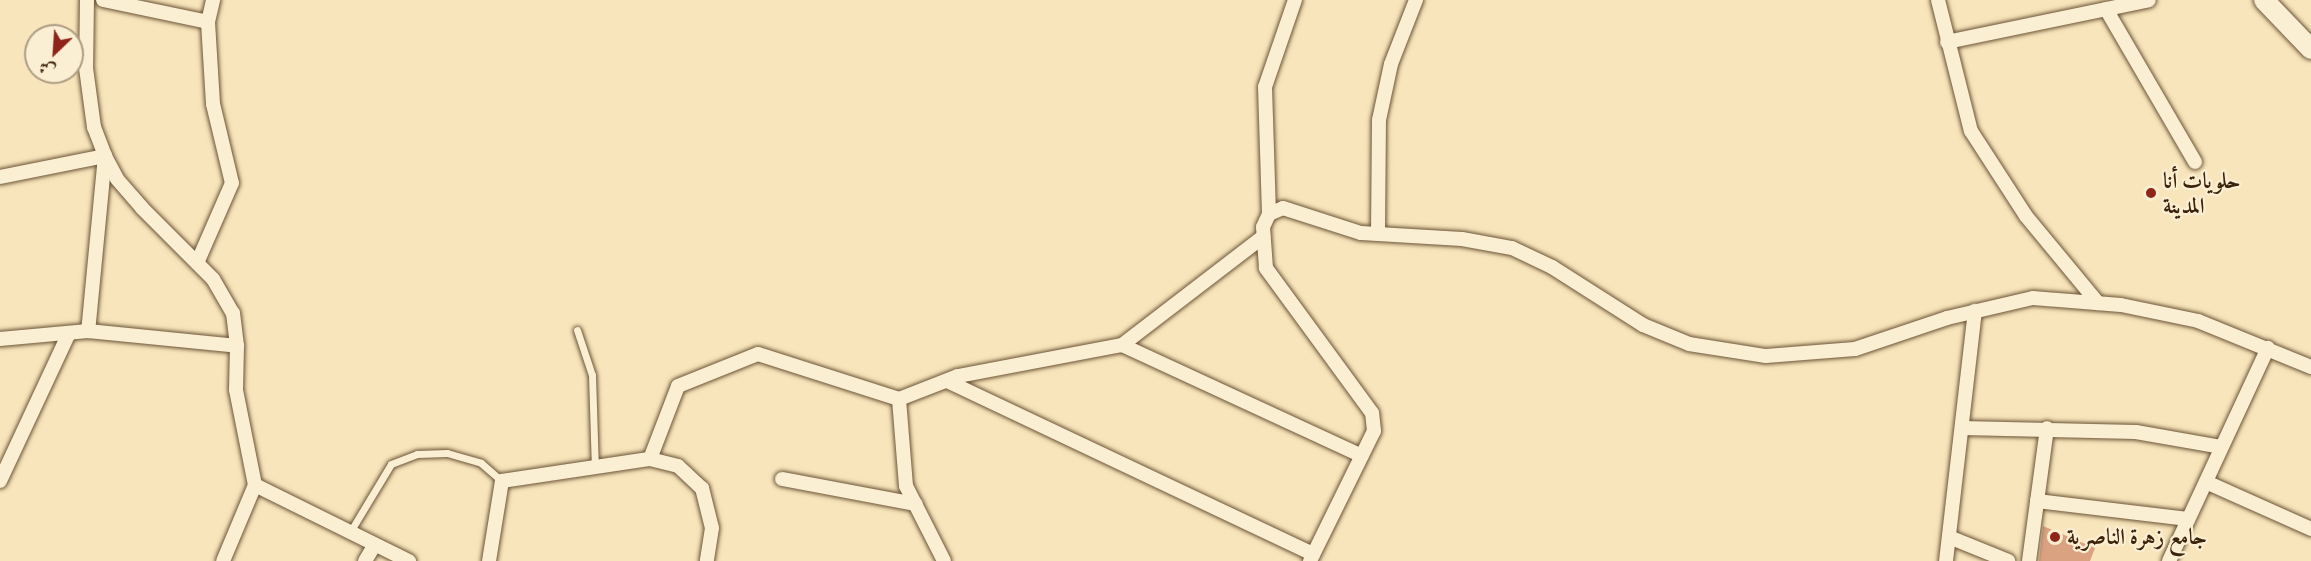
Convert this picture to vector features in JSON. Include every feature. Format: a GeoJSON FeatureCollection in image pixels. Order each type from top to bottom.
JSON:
{"type":"FeatureCollection","features":[{"type":"Feature","properties":{"kind":"main road"},"geometry":{"type":"LineString","coordinates":[[2264,0],[2311,49]]}},
{"type":"Feature","properties":{"kind":"street"},"geometry":{"type":"LineString","coordinates":[[87,0],[88,80],[94,128],[105,156],[117,179],[142,208],[213,279],[232,313],[237,346],[236,390],[255,485],[223,561]]}},
{"type":"Feature","properties":{"kind":"street"},"geometry":{"type":"LineString","coordinates":[[103,0],[208,22]]}},
{"type":"Feature","properties":{"kind":"street"},"geometry":{"type":"LineString","coordinates":[[197,263],[232,183],[213,104],[208,22],[213,0]]}},
{"type":"Feature","properties":{"kind":"street"},"geometry":{"type":"LineString","coordinates":[[947,381],[1312,558],[1374,431],[1372,413],[1266,268],[1263,237],[1269,214],[1265,87],[1295,0]]}},
{"type":"Feature","properties":{"kind":"street"},"geometry":{"type":"LineString","coordinates":[[1378,233],[1379,120],[1391,64],[1416,0]]}},
{"type":"Feature","properties":{"kind":"street"},"geometry":{"type":"LineString","coordinates":[[1938,0],[1971,131],[1986,158],[2026,216],[2098,303]]}},
{"type":"Feature","properties":{"kind":"street"},"geometry":{"type":"LineString","coordinates":[[1947,42],[2149,0]]}},
{"type":"Feature","properties":{"kind":"street"},"geometry":{"type":"LineString","coordinates":[[2106,9],[2194,162]]}},
{"type":"Feature","properties":{"kind":"street"},"geometry":{"type":"LineString","coordinates":[[0,177],[105,156]]}},
{"type":"Feature","properties":{"kind":"street"},"geometry":{"type":"LineString","coordinates":[[88,331],[105,156]]}},
{"type":"Feature","properties":{"kind":"street"},"geometry":{"type":"LineString","coordinates":[[1269,214],[1283,208],[1361,233],[1462,239],[1512,248],[1552,267],[1643,325],[1689,344],[1766,356],[1855,349],[1975,311],[2033,298],[2098,303],[2198,321],[2311,367]]}},
{"type":"Feature","properties":{"kind":"street"},"geometry":{"type":"LineString","coordinates":[[650,459],[678,386],[758,354],[899,399],[947,381],[1122,345],[1263,237]]}},
{"type":"Feature","properties":{"kind":"street"},"geometry":{"type":"LineString","coordinates":[[1946,561],[1975,311]]}},
{"type":"Feature","properties":{"kind":"street"},"geometry":{"type":"LineString","coordinates":[[0,339],[88,331],[237,346]]}},
{"type":"Feature","properties":{"kind":"street"},"geometry":{"type":"LineString","coordinates":[[0,480],[69,333]]}},
{"type":"Feature","properties":{"kind":"street"},"geometry":{"type":"LineString","coordinates":[[1122,345],[1362,456]]}},
{"type":"Feature","properties":{"kind":"street"},"geometry":{"type":"LineString","coordinates":[[2169,561],[2268,348]]}},
{"type":"Feature","properties":{"kind":"street"},"geometry":{"type":"LineString","coordinates":[[899,399],[906,486],[944,561]]}},
{"type":"Feature","properties":{"kind":"street"},"geometry":{"type":"LineString","coordinates":[[1962,428],[2047,428],[2136,432],[2222,447]]}},
{"type":"Feature","properties":{"kind":"street"},"geometry":{"type":"LineString","coordinates":[[2029,561],[2047,428]]}},
{"type":"Feature","properties":{"kind":"street"},"geometry":{"type":"LineString","coordinates":[[489,561],[502,481],[595,470],[650,459],[678,466],[702,488],[712,528],[707,561]]}},
{"type":"Feature","properties":{"kind":"street"},"geometry":{"type":"LineString","coordinates":[[782,479],[916,504]]}},
{"type":"Feature","properties":{"kind":"street"},"geometry":{"type":"LineString","coordinates":[[2206,482],[2311,529]]}},
{"type":"Feature","properties":{"kind":"street"},"geometry":{"type":"LineString","coordinates":[[255,485],[374,546],[410,561]]}},
{"type":"Feature","properties":{"kind":"street"},"geometry":{"type":"LineString","coordinates":[[2037,501],[2188,519]]}},
{"type":"Feature","properties":{"kind":"street"},"geometry":{"type":"LineString","coordinates":[[1949,537],[2008,561]]}},
{"type":"Feature","properties":{"kind":"street"},"geometry":{"type":"LineString","coordinates":[[365,561],[374,546]]}},
{"type":"Feature","properties":{"kind":"lane"},"geometry":{"type":"LineString","coordinates":[[577,330],[592,375],[595,470]]}},
{"type":"Feature","properties":{"kind":"lane"},"geometry":{"type":"LineString","coordinates":[[349,533],[391,464],[417,454],[447,453],[481,463],[502,481]]}},
{"type":"Feature","properties":{"kind":"building","name":"جامع زهرة الناصرية"},"geometry":{"type":"Polygon","coordinates":[[[2043,526],[2095,548],[2090,561],[2039,561],[2043,526]]]}},
{"type":"Feature","properties":{"kind":"place","name":"حلويات أنا المدينة"},"geometry":{"type":"Point","coordinates":[2151,193]}},
{"type":"Feature","properties":{"kind":"place","name":"جامع زهرة الناصرية"},"geometry":{"type":"Point","coordinates":[2055,537]}}]}
